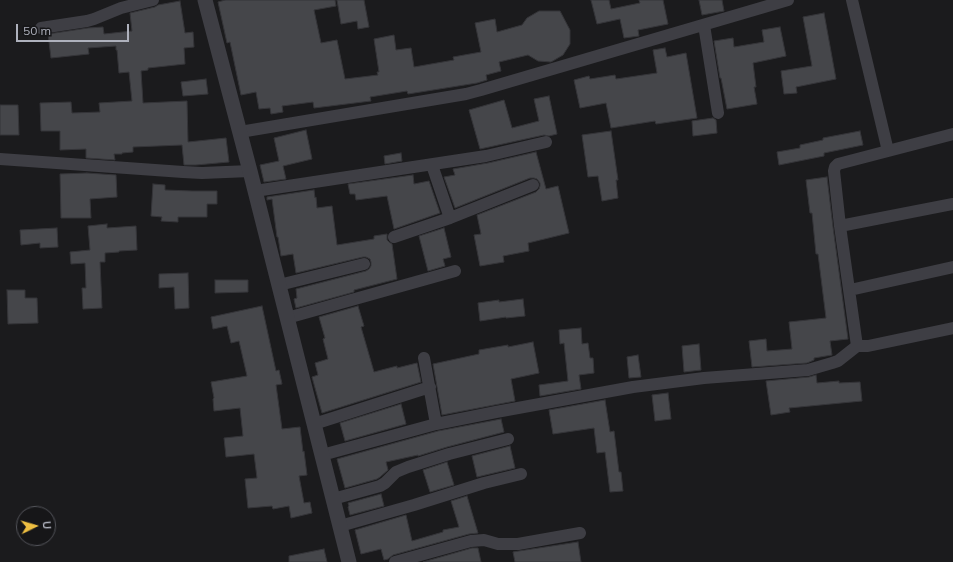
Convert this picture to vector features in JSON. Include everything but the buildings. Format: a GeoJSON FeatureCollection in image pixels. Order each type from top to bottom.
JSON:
{"type":"FeatureCollection","features":[{"type":"Feature","properties":{"kind":"street"},"geometry":{"type":"LineString","coordinates":[[41,28],[87,21],[121,8],[153,0]]}},
{"type":"Feature","properties":{"kind":"street"},"geometry":{"type":"LineString","coordinates":[[206,0],[349,562]]}},
{"type":"Feature","properties":{"kind":"street"},"geometry":{"type":"LineString","coordinates":[[240,132],[466,94],[788,0]]}},
{"type":"Feature","properties":{"kind":"street"},"geometry":{"type":"LineString","coordinates":[[852,0],[888,151]]}},
{"type":"Feature","properties":{"kind":"street"},"geometry":{"type":"LineString","coordinates":[[704,25],[718,114]]}},
{"type":"Feature","properties":{"kind":"street"},"geometry":{"type":"LineString","coordinates":[[857,346],[840,226],[834,171],[835,167],[838,164],[953,134]]}},
{"type":"Feature","properties":{"kind":"street"},"geometry":{"type":"LineString","coordinates":[[255,192],[486,156],[546,142]]}},
{"type":"Feature","properties":{"kind":"street"},"geometry":{"type":"LineString","coordinates":[[0,159],[183,172],[250,171]]}},
{"type":"Feature","properties":{"kind":"street"},"geometry":{"type":"LineString","coordinates":[[432,165],[450,218]]}},
{"type":"Feature","properties":{"kind":"street"},"geometry":{"type":"LineString","coordinates":[[394,237],[450,218],[533,185]]}},
{"type":"Feature","properties":{"kind":"street"},"geometry":{"type":"LineString","coordinates":[[840,226],[953,204]]}},
{"type":"Feature","properties":{"kind":"street"},"geometry":{"type":"LineString","coordinates":[[279,286],[364,264]]}},
{"type":"Feature","properties":{"kind":"street"},"geometry":{"type":"LineString","coordinates":[[850,290],[953,267]]}},
{"type":"Feature","properties":{"kind":"street"},"geometry":{"type":"LineString","coordinates":[[287,318],[455,271]]}},
{"type":"Feature","properties":{"kind":"street"},"geometry":{"type":"LineString","coordinates":[[322,455],[436,424],[633,387],[704,378],[808,370],[838,361],[857,346],[868,346],[953,328]]}},
{"type":"Feature","properties":{"kind":"street"},"geometry":{"type":"LineString","coordinates":[[424,358],[436,424]]}},
{"type":"Feature","properties":{"kind":"street"},"geometry":{"type":"LineString","coordinates":[[314,424],[430,387]]}},
{"type":"Feature","properties":{"kind":"street"},"geometry":{"type":"LineString","coordinates":[[333,499],[380,486],[396,472],[408,466],[508,439]]}},
{"type":"Feature","properties":{"kind":"street"},"geometry":{"type":"LineString","coordinates":[[340,526],[484,483],[521,474]]}},
{"type":"Feature","properties":{"kind":"street"},"geometry":{"type":"LineString","coordinates":[[395,562],[471,541],[484,540],[498,544],[518,544],[580,533]]}}]}
